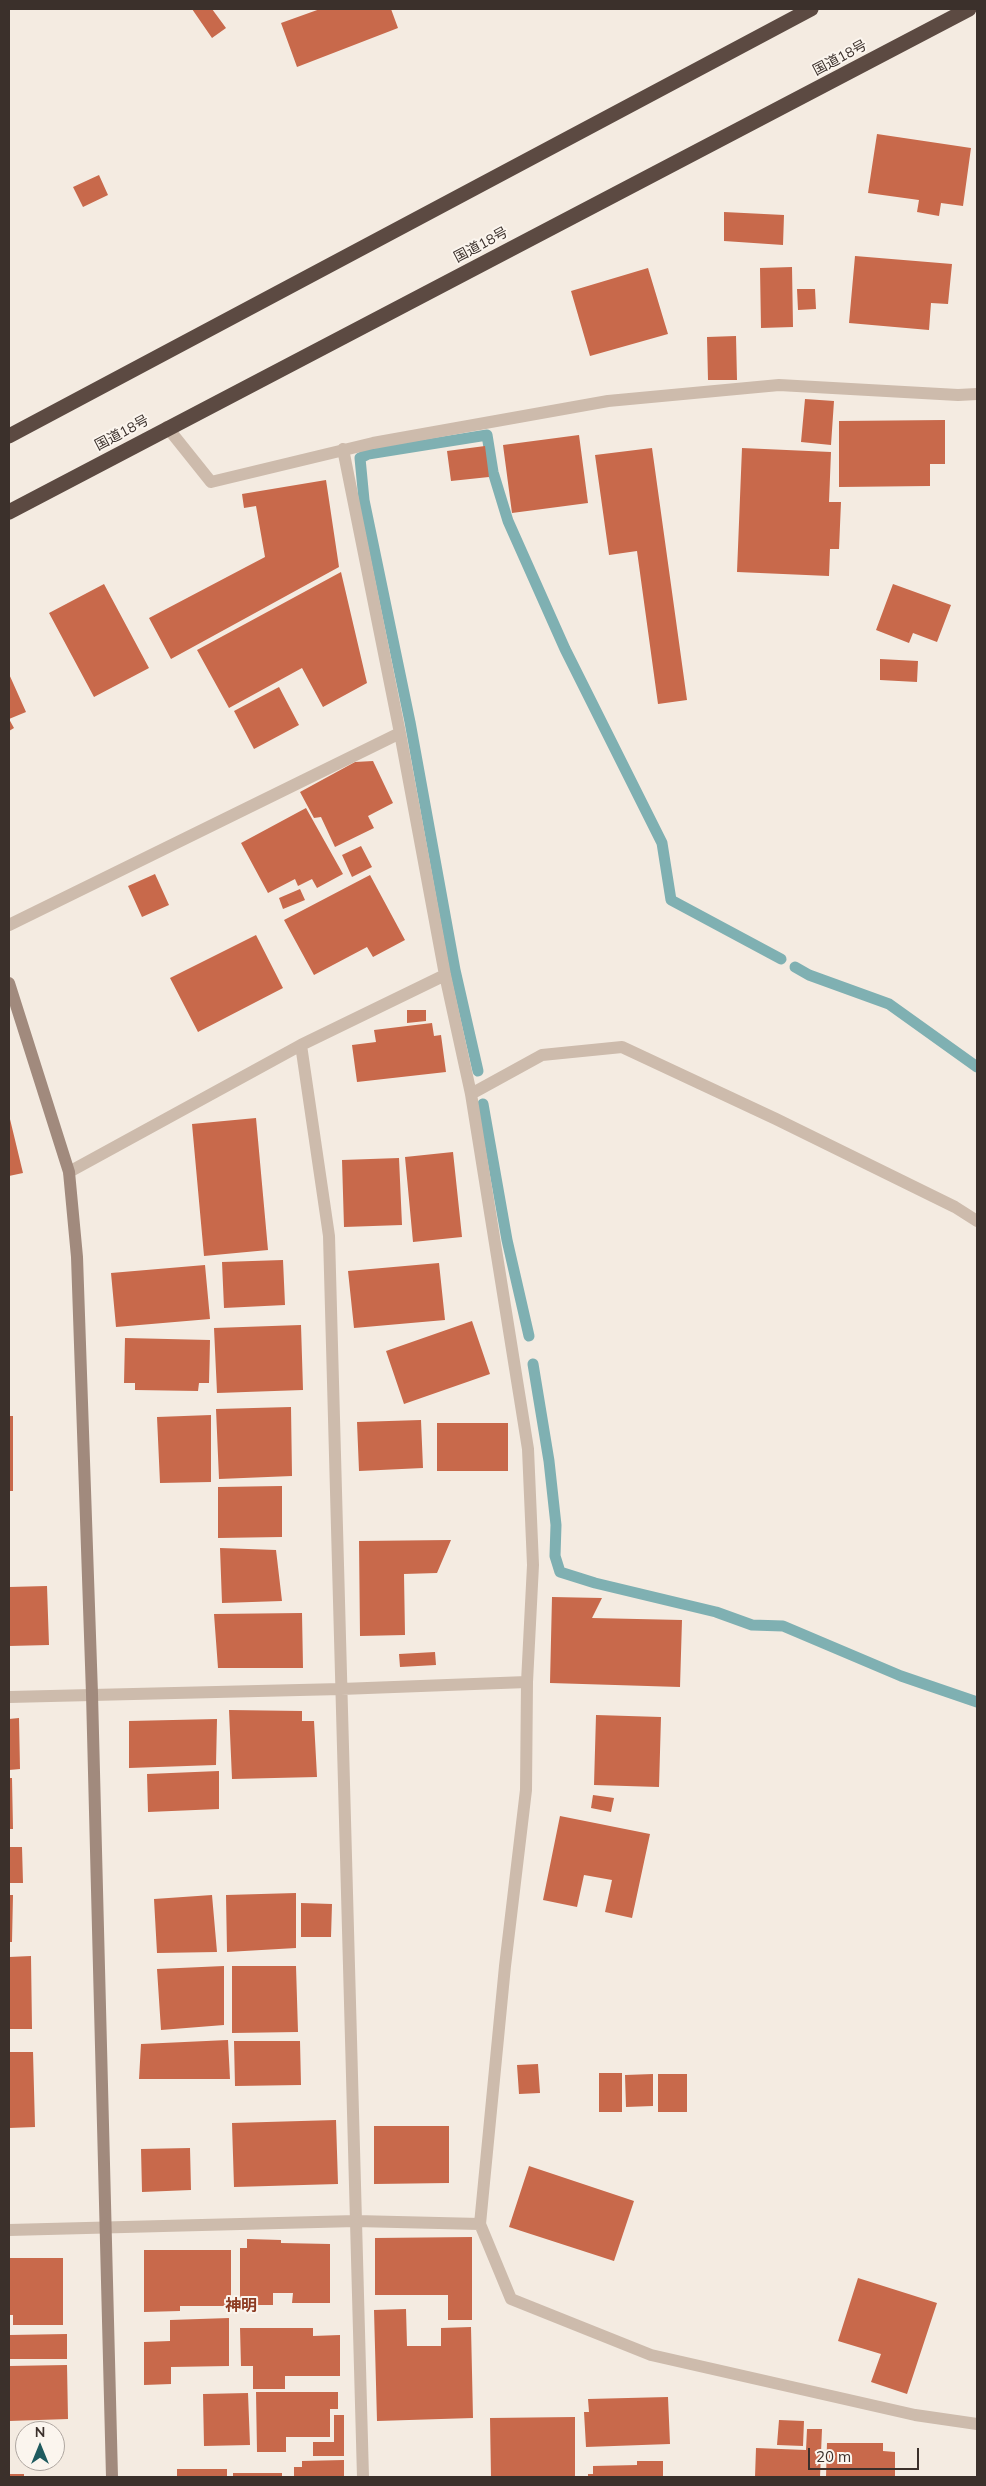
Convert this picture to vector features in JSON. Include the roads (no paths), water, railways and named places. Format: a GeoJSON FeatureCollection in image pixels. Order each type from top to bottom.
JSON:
{"type":"FeatureCollection","features":[{"type":"Feature","properties":{"kind":"highway"},"geometry":{"type":"LineString","coordinates":[[9,436],[811,9]]}},
{"type":"Feature","properties":{"kind":"highway","name":"国道18号"},"geometry":{"type":"LineString","coordinates":[[9,512],[167,427],[969,9]]}},
{"type":"Feature","properties":{"kind":"street"},"geometry":{"type":"LineString","coordinates":[[167,427],[211,482],[343,450],[608,401],[779,385],[958,395],[977,394]]}},
{"type":"Feature","properties":{"kind":"street"},"geometry":{"type":"LineString","coordinates":[[343,450],[400,733],[445,975],[471,1094],[528,1449],[533,1565],[527,1682],[526,1790],[505,1966],[480,2224],[511,2299],[651,2355],[915,2414],[977,2424]]}},
{"type":"Feature","properties":{"kind":"street"},"geometry":{"type":"LineString","coordinates":[[9,925],[400,733]]}},
{"type":"Feature","properties":{"kind":"street"},"geometry":{"type":"LineString","coordinates":[[69,1172],[301,1045],[445,975]]}},
{"type":"Feature","properties":{"kind":"street"},"geometry":{"type":"LineString","coordinates":[[9,983],[69,1172],[77,1257],[92,1694],[112,2477]]}},
{"type":"Feature","properties":{"kind":"street"},"geometry":{"type":"LineString","coordinates":[[301,1045],[329,1236],[363,2477]]}},
{"type":"Feature","properties":{"kind":"street"},"geometry":{"type":"LineString","coordinates":[[471,1094],[542,1055],[622,1047],[955,1207],[977,1221]]}},
{"type":"Feature","properties":{"kind":"street"},"geometry":{"type":"LineString","coordinates":[[9,1697],[341,1689],[527,1682]]}},
{"type":"Feature","properties":{"kind":"street"},"geometry":{"type":"LineString","coordinates":[[9,2230],[356,2221],[480,2224]]}},
{"type":"Feature","properties":{"kind":"waterway"},"geometry":{"type":"LineString","coordinates":[[478,1071],[455,970],[410,722],[364,500],[360,458],[368,454],[487,435],[493,472],[508,521],[565,649],[662,843],[671,900],[781,959]]}},
{"type":"Feature","properties":{"kind":"waterway"},"geometry":{"type":"LineString","coordinates":[[795,967],[809,975],[889,1004],[977,1067]]}},
{"type":"Feature","properties":{"kind":"waterway"},"geometry":{"type":"LineString","coordinates":[[483,1104],[507,1240],[529,1336]]}},
{"type":"Feature","properties":{"kind":"waterway"},"geometry":{"type":"LineString","coordinates":[[533,1364],[549,1461],[556,1525],[555,1556],[560,1572],[595,1583],[716,1612],[752,1625],[783,1626],[901,1676],[977,1702]]}},
{"type":"Feature","properties":{"kind":"district","name":"神明"},"geometry":{"type":"Point","coordinates":[241,2306]}}]}
